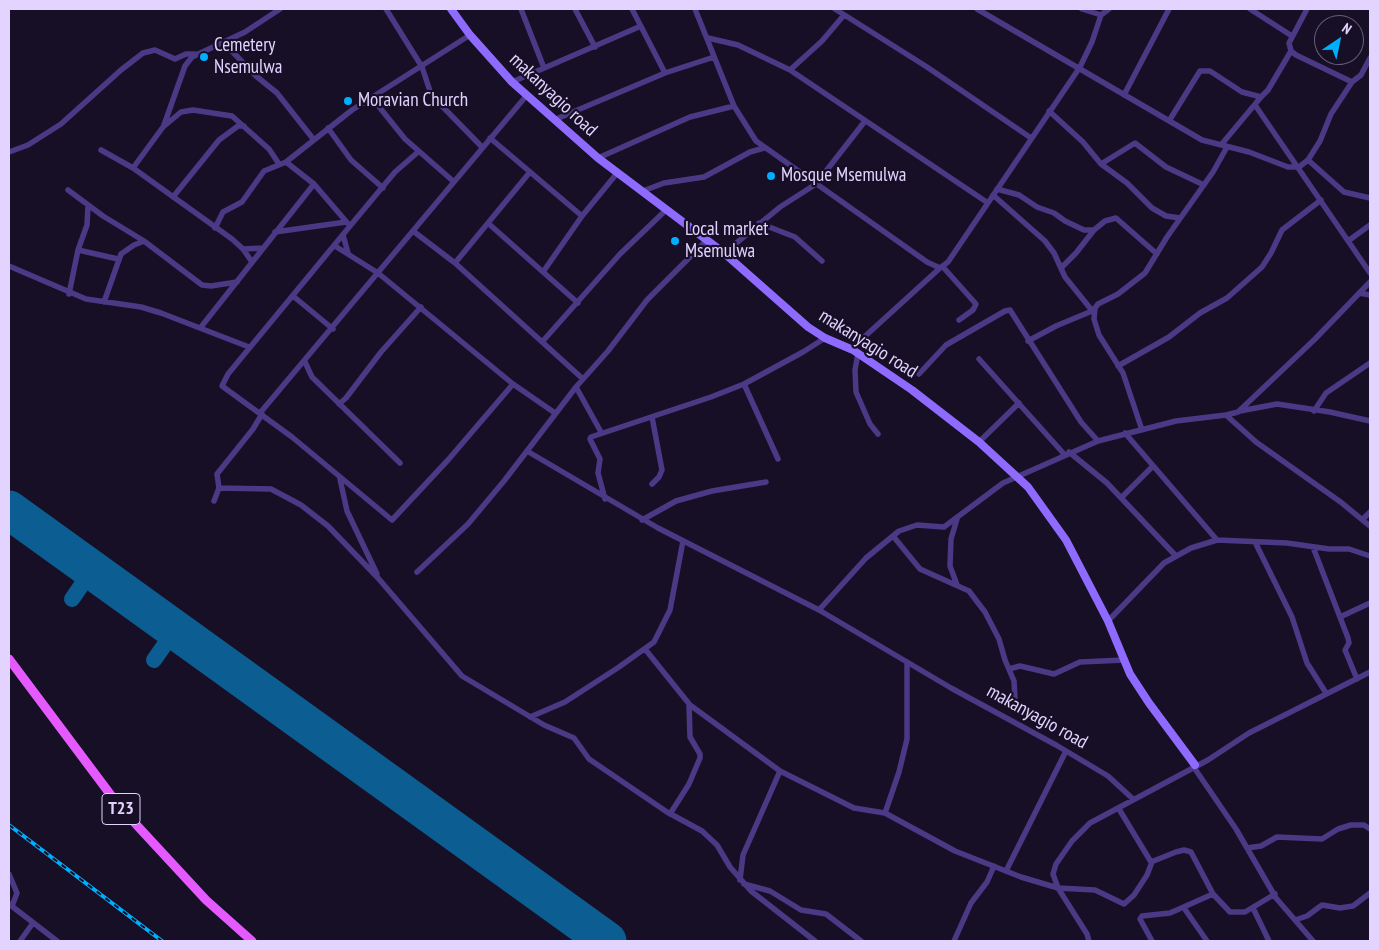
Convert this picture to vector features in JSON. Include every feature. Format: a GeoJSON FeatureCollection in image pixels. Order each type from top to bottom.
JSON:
{"type":"FeatureCollection","features":[{"type":"Feature","properties":{"kind":"main road","name":"T23"},"geometry":{"type":"LineString","coordinates":[[9,659],[118,806],[206,900],[252,941]]}},
{"type":"Feature","properties":{"kind":"street"},"geometry":{"type":"LineString","coordinates":[[9,152],[28,145],[61,124],[121,70],[143,53],[155,50],[175,58],[186,54],[195,54],[268,19],[280,9]]}},
{"type":"Feature","properties":{"kind":"street"},"geometry":{"type":"LineString","coordinates":[[386,9],[422,68],[430,91],[439,103],[482,147]]}},
{"type":"Feature","properties":{"kind":"street","name":"makanyagio road"},"geometry":{"type":"LineString","coordinates":[[451,9],[470,35],[512,82],[598,158],[643,190],[666,210],[724,253],[808,327],[825,338],[855,351],[912,390],[979,442],[1017,476],[1036,498],[1066,540],[1108,621],[1124,660],[1149,703],[1194,766]]}},
{"type":"Feature","properties":{"kind":"street"},"geometry":{"type":"LineString","coordinates":[[521,9],[544,68]]}},
{"type":"Feature","properties":{"kind":"street"},"geometry":{"type":"LineString","coordinates":[[575,9],[595,47]]}},
{"type":"Feature","properties":{"kind":"street"},"geometry":{"type":"LineString","coordinates":[[632,9],[666,73]]}},
{"type":"Feature","properties":{"kind":"street"},"geometry":{"type":"LineString","coordinates":[[696,9],[734,106],[751,134],[764,148],[941,267],[976,304],[973,310],[959,320]]}},
{"type":"Feature","properties":{"kind":"street"},"geometry":{"type":"LineString","coordinates":[[835,9],[927,67],[1031,138]]}},
{"type":"Feature","properties":{"kind":"street"},"geometry":{"type":"LineString","coordinates":[[977,9],[1080,67],[1202,140],[1249,152],[1281,164],[1299,168]]}},
{"type":"Feature","properties":{"kind":"street"},"geometry":{"type":"LineString","coordinates":[[1082,9],[1101,15]]}},
{"type":"Feature","properties":{"kind":"street"},"geometry":{"type":"LineString","coordinates":[[878,434],[870,424],[856,392],[855,351],[948,262],[1080,67],[1090,47],[1101,15],[1110,9]]}},
{"type":"Feature","properties":{"kind":"street"},"geometry":{"type":"LineString","coordinates":[[1124,95],[1168,9]]}},
{"type":"Feature","properties":{"kind":"street"},"geometry":{"type":"LineString","coordinates":[[1250,9],[1292,36]]}},
{"type":"Feature","properties":{"kind":"street"},"geometry":{"type":"LineString","coordinates":[[1028,342],[1056,326],[1093,312],[1098,304],[1118,294],[1145,273],[1180,218],[1204,185],[1224,146],[1268,90],[1291,51],[1289,43],[1307,9]]}},
{"type":"Feature","properties":{"kind":"street"},"geometry":{"type":"LineString","coordinates":[[790,70],[822,41],[844,15]]}},
{"type":"Feature","properties":{"kind":"street"},"geometry":{"type":"LineString","coordinates":[[512,82],[641,26]]}},
{"type":"Feature","properties":{"kind":"street"},"geometry":{"type":"LineString","coordinates":[[215,228],[224,211],[242,202],[261,174],[286,162],[328,128],[470,35]]}},
{"type":"Feature","properties":{"kind":"street"},"geometry":{"type":"LineString","coordinates":[[708,38],[738,45],[790,70],[988,203]]}},
{"type":"Feature","properties":{"kind":"street"},"geometry":{"type":"LineString","coordinates":[[223,42],[256,76],[277,93],[314,140]]}},
{"type":"Feature","properties":{"kind":"street"},"geometry":{"type":"LineString","coordinates":[[1291,51],[1352,82]]}},
{"type":"Feature","properties":{"kind":"street"},"geometry":{"type":"LineString","coordinates":[[133,168],[163,127],[173,104],[185,66],[195,54]]}},
{"type":"Feature","properties":{"kind":"street"},"geometry":{"type":"LineString","coordinates":[[554,120],[666,73],[714,57]]}},
{"type":"Feature","properties":{"kind":"street"},"geometry":{"type":"LineString","coordinates":[[1299,168],[1308,160],[1320,141],[1331,114],[1352,82],[1361,75],[1370,63]]}},
{"type":"Feature","properties":{"kind":"street"},"geometry":{"type":"LineString","coordinates":[[1169,121],[1200,71],[1210,71],[1242,92],[1261,97]]}},
{"type":"Feature","properties":{"kind":"street"},"geometry":{"type":"LineString","coordinates":[[214,501],[219,488],[217,474],[253,429],[261,413],[288,378],[305,362],[333,329],[453,181],[527,95]]}},
{"type":"Feature","properties":{"kind":"street"},"geometry":{"type":"LineString","coordinates":[[372,98],[395,128],[418,152],[453,181]]}},
{"type":"Feature","properties":{"kind":"street"},"geometry":{"type":"LineString","coordinates":[[1255,105],[1370,273]]}},
{"type":"Feature","properties":{"kind":"street"},"geometry":{"type":"LineString","coordinates":[[598,158],[690,117],[734,106]]}},
{"type":"Feature","properties":{"kind":"street"},"geometry":{"type":"LineString","coordinates":[[163,127],[181,112],[193,110],[229,114],[269,149],[279,164]]}},
{"type":"Feature","properties":{"kind":"street"},"geometry":{"type":"LineString","coordinates":[[1049,111],[1083,142],[1101,164],[1127,183],[1152,208],[1166,216],[1180,218]]}},
{"type":"Feature","properties":{"kind":"street"},"geometry":{"type":"LineString","coordinates":[[724,253],[759,223],[816,184],[865,121]]}},
{"type":"Feature","properties":{"kind":"street"},"geometry":{"type":"LineString","coordinates":[[173,198],[219,140],[238,126],[244,126]]}},
{"type":"Feature","properties":{"kind":"street"},"geometry":{"type":"LineString","coordinates":[[328,128],[351,160],[383,188]]}},
{"type":"Feature","properties":{"kind":"street"},"geometry":{"type":"LineString","coordinates":[[490,138],[582,216]]}},
{"type":"Feature","properties":{"kind":"street"},"geometry":{"type":"LineString","coordinates":[[1101,164],[1135,143],[1166,167],[1204,185]]}},
{"type":"Feature","properties":{"kind":"street"},"geometry":{"type":"LineString","coordinates":[[643,190],[664,183],[704,177],[750,152],[764,148]]}},
{"type":"Feature","properties":{"kind":"street"},"geometry":{"type":"LineString","coordinates":[[101,150],[133,168],[215,228],[243,249],[252,262]]}},
{"type":"Feature","properties":{"kind":"street"},"geometry":{"type":"LineString","coordinates":[[418,152],[395,172],[383,188],[348,224],[335,246],[249,347],[228,374],[222,386],[234,397],[261,413],[298,441],[340,479],[392,520],[448,460],[513,384]]}},
{"type":"Feature","properties":{"kind":"street"},"geometry":{"type":"LineString","coordinates":[[294,156],[296,170]]}},
{"type":"Feature","properties":{"kind":"street"},"geometry":{"type":"LineString","coordinates":[[1308,160],[1344,192],[1370,198]]}},
{"type":"Feature","properties":{"kind":"street"},"geometry":{"type":"LineString","coordinates":[[286,162],[314,184],[348,224]]}},
{"type":"Feature","properties":{"kind":"street"},"geometry":{"type":"LineString","coordinates":[[454,264],[489,224],[530,172]]}},
{"type":"Feature","properties":{"kind":"street"},"geometry":{"type":"LineString","coordinates":[[543,272],[582,216],[618,172]]}},
{"type":"Feature","properties":{"kind":"street"},"geometry":{"type":"LineString","coordinates":[[201,327],[314,184]]}},
{"type":"Feature","properties":{"kind":"street"},"geometry":{"type":"LineString","coordinates":[[68,190],[144,241],[202,285],[237,282]]}},
{"type":"Feature","properties":{"kind":"street"},"geometry":{"type":"LineString","coordinates":[[995,192],[1018,195],[1037,207],[1054,213],[1074,226],[1094,230]]}},
{"type":"Feature","properties":{"kind":"street"},"geometry":{"type":"LineString","coordinates":[[995,192],[1045,241],[1054,253],[1069,283],[1093,312],[1099,334],[1126,383],[1142,430]]}},
{"type":"Feature","properties":{"kind":"street"},"geometry":{"type":"LineString","coordinates":[[1118,366],[1169,337],[1200,313],[1227,298],[1262,266],[1271,253],[1282,230],[1321,200]]}},
{"type":"Feature","properties":{"kind":"street"},"geometry":{"type":"LineString","coordinates":[[70,294],[78,250],[87,225],[88,205]]}},
{"type":"Feature","properties":{"kind":"street"},"geometry":{"type":"LineString","coordinates":[[542,342],[620,254],[666,210]]}},
{"type":"Feature","properties":{"kind":"street"},"geometry":{"type":"LineString","coordinates":[[1060,268],[1076,254],[1094,230],[1105,221],[1116,218],[1156,254]]}},
{"type":"Feature","properties":{"kind":"street"},"geometry":{"type":"LineString","coordinates":[[759,223],[795,237],[822,261]]}},
{"type":"Feature","properties":{"kind":"street"},"geometry":{"type":"LineString","coordinates":[[276,232],[348,224]]}},
{"type":"Feature","properties":{"kind":"street"},"geometry":{"type":"LineString","coordinates":[[489,224],[578,303]]}},
{"type":"Feature","properties":{"kind":"street"},"geometry":{"type":"LineString","coordinates":[[1348,242],[1370,225]]}},
{"type":"Feature","properties":{"kind":"street"},"geometry":{"type":"LineString","coordinates":[[413,231],[454,264],[583,378]]}},
{"type":"Feature","properties":{"kind":"street"},"geometry":{"type":"LineString","coordinates":[[342,235],[348,253]]}},
{"type":"Feature","properties":{"kind":"street"},"geometry":{"type":"LineString","coordinates":[[417,572],[468,524],[647,300],[707,240]]}},
{"type":"Feature","properties":{"kind":"street"},"geometry":{"type":"LineString","coordinates":[[104,302],[118,260],[128,248],[144,241]]}},
{"type":"Feature","properties":{"kind":"street"},"geometry":{"type":"LineString","coordinates":[[335,246],[378,273],[513,384],[555,413]]}},
{"type":"Feature","properties":{"kind":"street"},"geometry":{"type":"LineString","coordinates":[[243,249],[263,248]]}},
{"type":"Feature","properties":{"kind":"street"},"geometry":{"type":"LineString","coordinates":[[78,250],[118,260]]}},
{"type":"Feature","properties":{"kind":"street"},"geometry":{"type":"LineString","coordinates":[[9,266],[70,294],[104,302],[141,307],[201,327],[249,347]]}},
{"type":"Feature","properties":{"kind":"street"},"geometry":{"type":"LineString","coordinates":[[1238,412],[1315,339],[1370,282]]}},
{"type":"Feature","properties":{"kind":"street"},"geometry":{"type":"LineString","coordinates":[[1359,293],[1370,295]]}},
{"type":"Feature","properties":{"kind":"street"},"geometry":{"type":"LineString","coordinates":[[293,296],[333,329]]}},
{"type":"Feature","properties":{"kind":"street"},"geometry":{"type":"LineString","coordinates":[[339,404],[346,398],[381,352],[421,308]]}},
{"type":"Feature","properties":{"kind":"street"},"geometry":{"type":"LineString","coordinates":[[920,374],[946,345],[1005,311],[1012,312],[1028,342],[1081,422],[1098,440]]}},
{"type":"Feature","properties":{"kind":"street"},"geometry":{"type":"LineString","coordinates":[[605,499],[598,473],[600,459],[590,439],[601,432],[652,417],[744,384],[797,356],[825,338]]}},
{"type":"Feature","properties":{"kind":"street"},"geometry":{"type":"LineString","coordinates":[[979,359],[1019,404],[1067,453],[1096,473],[1175,555]]}},
{"type":"Feature","properties":{"kind":"street"},"geometry":{"type":"LineString","coordinates":[[305,362],[310,374],[400,463]]}},
{"type":"Feature","properties":{"kind":"street"},"geometry":{"type":"LineString","coordinates":[[1314,411],[1322,397],[1330,389],[1370,363]]}},
{"type":"Feature","properties":{"kind":"street"},"geometry":{"type":"LineString","coordinates":[[744,384],[778,460]]}},
{"type":"Feature","properties":{"kind":"street"},"geometry":{"type":"LineString","coordinates":[[576,387],[601,432]]}},
{"type":"Feature","properties":{"kind":"street"},"geometry":{"type":"LineString","coordinates":[[979,442],[1019,404]]}},
{"type":"Feature","properties":{"kind":"street"},"geometry":{"type":"LineString","coordinates":[[819,610],[866,558],[899,531],[917,525],[944,527],[957,519],[987,493],[1017,476],[1098,440],[1176,421],[1226,415],[1277,404],[1370,420]]}},
{"type":"Feature","properties":{"kind":"street"},"geometry":{"type":"LineString","coordinates":[[1226,415],[1277,458],[1363,519],[1370,526]]}},
{"type":"Feature","properties":{"kind":"street"},"geometry":{"type":"LineString","coordinates":[[652,417],[662,467],[659,478],[652,484]]}},
{"type":"Feature","properties":{"kind":"street"},"geometry":{"type":"LineString","coordinates":[[1125,433],[1217,540]]}},
{"type":"Feature","properties":{"kind":"street","name":"makanyagio road"},"geometry":{"type":"LineString","coordinates":[[527,451],[642,520],[819,610],[907,662],[1066,751],[1108,776],[1133,799]]}},
{"type":"Feature","properties":{"kind":"street"},"geometry":{"type":"LineString","coordinates":[[1121,498],[1152,466]]}},
{"type":"Feature","properties":{"kind":"street"},"geometry":{"type":"LineString","coordinates":[[340,479],[347,510],[378,578]]}},
{"type":"Feature","properties":{"kind":"street"},"geometry":{"type":"LineString","coordinates":[[642,520],[676,501],[712,491],[766,482]]}},
{"type":"Feature","properties":{"kind":"street"},"geometry":{"type":"LineString","coordinates":[[219,488],[271,488],[286,494],[328,526],[378,578],[458,672],[530,717],[574,738],[586,756],[670,814],[708,835],[742,882],[815,941]]}},
{"type":"Feature","properties":{"kind":"street"},"geometry":{"type":"LineString","coordinates":[[1363,519],[1370,512]]}},
{"type":"Feature","properties":{"kind":"street"},"geometry":{"type":"LineString","coordinates":[[957,519],[951,539],[950,566],[957,585]]}},
{"type":"Feature","properties":{"kind":"street"},"geometry":{"type":"LineString","coordinates":[[893,536],[920,569],[969,591],[984,612],[999,639],[1014,681],[1015,698]]}},
{"type":"Feature","properties":{"kind":"street"},"geometry":{"type":"LineString","coordinates":[[1108,621],[1164,563],[1175,555],[1217,540],[1287,542],[1313,547],[1354,550],[1370,556]]}},
{"type":"Feature","properties":{"kind":"street"},"geometry":{"type":"LineString","coordinates":[[530,717],[565,702],[645,648],[659,634],[670,610],[683,541]]}},
{"type":"Feature","properties":{"kind":"street"},"geometry":{"type":"LineString","coordinates":[[1255,542],[1292,617],[1307,663],[1326,693]]}},
{"type":"Feature","properties":{"kind":"street"},"geometry":{"type":"LineString","coordinates":[[1313,547],[1349,642],[1345,649],[1346,654],[1357,679]]}},
{"type":"Feature","properties":{"kind":"street"},"geometry":{"type":"LineString","coordinates":[[1340,617],[1370,603]]}},
{"type":"Feature","properties":{"kind":"street"},"geometry":{"type":"LineString","coordinates":[[645,648],[689,704],[780,771],[854,808],[885,813],[955,851],[1006,871],[1058,888],[1088,888],[1124,904],[1134,895],[1147,875],[1152,862],[1184,850],[1191,852],[1214,894],[1230,912],[1240,913],[1253,908],[1274,894]]}},
{"type":"Feature","properties":{"kind":"street"},"geometry":{"type":"LineString","coordinates":[[1009,669],[1020,666],[1054,674],[1080,662],[1124,660]]}},
{"type":"Feature","properties":{"kind":"street"},"geometry":{"type":"LineString","coordinates":[[885,813],[899,772],[907,739],[907,662]]}},
{"type":"Feature","properties":{"kind":"street"},"geometry":{"type":"LineString","coordinates":[[1089,941],[1087,934],[1058,888],[1053,869],[1072,841],[1097,818],[1119,809],[1133,799],[1162,786],[1194,766],[1208,760],[1249,733],[1370,672]]}},
{"type":"Feature","properties":{"kind":"street"},"geometry":{"type":"LineString","coordinates":[[670,814],[690,784],[700,758],[700,754],[690,737],[689,704]]}},
{"type":"Feature","properties":{"kind":"street"},"geometry":{"type":"LineString","coordinates":[[1006,871],[1066,751]]}},
{"type":"Feature","properties":{"kind":"street"},"geometry":{"type":"LineString","coordinates":[[1194,766],[1274,894],[1313,941]]}},
{"type":"Feature","properties":{"kind":"street"},"geometry":{"type":"LineString","coordinates":[[742,882],[743,855],[780,771]]}},
{"type":"Feature","properties":{"kind":"street"},"geometry":{"type":"LineString","coordinates":[[1119,809],[1148,859],[1152,862]]}},
{"type":"Feature","properties":{"kind":"street"},"geometry":{"type":"LineString","coordinates":[[1247,848],[1261,846],[1277,837],[1322,839],[1351,825],[1364,825],[1370,829]]}},
{"type":"Feature","properties":{"kind":"street"},"geometry":{"type":"LineString","coordinates":[[954,941],[971,903],[987,882],[994,866]]}},
{"type":"Feature","properties":{"kind":"street"},"geometry":{"type":"LineString","coordinates":[[9,874],[17,893],[10,905],[57,941]]}},
{"type":"Feature","properties":{"kind":"street"},"geometry":{"type":"LineString","coordinates":[[742,882],[770,891],[801,910],[826,914],[861,941]]}},
{"type":"Feature","properties":{"kind":"street"},"geometry":{"type":"LineString","coordinates":[[1295,920],[1307,916],[1322,905],[1340,908],[1353,906],[1370,893]]}},
{"type":"Feature","properties":{"kind":"street"},"geometry":{"type":"LineString","coordinates":[[1152,941],[1140,919],[1142,916],[1162,914],[1184,908],[1214,894]]}},
{"type":"Feature","properties":{"kind":"street"},"geometry":{"type":"LineString","coordinates":[[1184,908],[1207,941]]}},
{"type":"Feature","properties":{"kind":"street"},"geometry":{"type":"LineString","coordinates":[[1253,908],[1269,941]]}},
{"type":"Feature","properties":{"kind":"street"},"geometry":{"type":"LineString","coordinates":[[20,941],[33,923]]}},
{"type":"Feature","properties":{"kind":"taxiway"},"geometry":{"type":"LineString","coordinates":[[72,599],[92,570]]}},
{"type":"Feature","properties":{"kind":"taxiway"},"geometry":{"type":"LineString","coordinates":[[154,660],[175,630]]}},
{"type":"Feature","properties":{"kind":"runway"},"geometry":{"type":"LineString","coordinates":[[9,510],[607,941]]}},
{"type":"Feature","properties":{"kind":"railway"},"geometry":{"type":"LineString","coordinates":[[9,825],[162,941]]}},
{"type":"Feature","properties":{"kind":"place","name":"Cemetery Nsemulwa"},"geometry":{"type":"Point","coordinates":[204,57]}},
{"type":"Feature","properties":{"kind":"place","name":"Moravian Church"},"geometry":{"type":"Point","coordinates":[348,101]}},
{"type":"Feature","properties":{"kind":"place","name":"Mosque Msemulwa"},"geometry":{"type":"Point","coordinates":[771,176]}},
{"type":"Feature","properties":{"kind":"place","name":"Local market Msemulwa"},"geometry":{"type":"Point","coordinates":[675,241]}}]}
